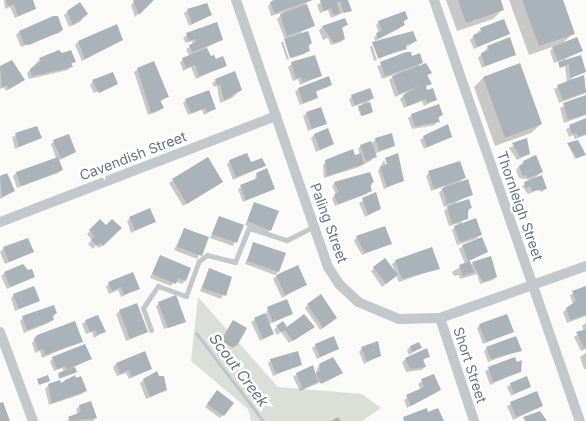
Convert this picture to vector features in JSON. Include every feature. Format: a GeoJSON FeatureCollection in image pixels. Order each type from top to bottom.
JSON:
{"type":"FeatureCollection","features":[{"type":"Feature","properties":{"kind":"street","name":"Paling Street"},"geometry":{"type":"LineString","coordinates":[[236,0],[328,267],[339,284],[358,302],[399,319],[440,318],[586,266]]}},
{"type":"Feature","properties":{"kind":"street","name":"Thornleigh Street"},"geometry":{"type":"LineString","coordinates":[[434,0],[580,421]]}},
{"type":"Feature","properties":{"kind":"street","name":"Cavendish Street"},"geometry":{"type":"LineString","coordinates":[[0,222],[276,116]]}},
{"type":"Feature","properties":{"kind":"street","name":"Short Street"},"geometry":{"type":"LineString","coordinates":[[440,318],[474,421]]}},
{"type":"Feature","properties":{"kind":"street"},"geometry":{"type":"LineString","coordinates":[[0,332],[33,421]]}},
{"type":"Feature","properties":{"kind":"lane"},"geometry":{"type":"LineString","coordinates":[[151,330],[143,308],[158,286],[186,296],[198,261],[206,255],[235,262],[249,228],[287,240],[314,226]]}},
{"type":"Feature","properties":{"kind":"shaded area"},"geometry":{"type":"Polygon","coordinates":[[[198,297],[278,387],[362,394],[381,408],[362,421],[251,421],[248,409],[191,361],[198,297]]]}},
{"type":"Feature","properties":{"kind":"building"},"geometry":{"type":"Polygon","coordinates":[[[6,0],[33,0],[36,9],[18,16],[14,4],[8,6],[6,0]]]}},
{"type":"Feature","properties":{"kind":"building"},"geometry":{"type":"Polygon","coordinates":[[[133,0],[154,0],[139,15],[133,0]]]}},
{"type":"Feature","properties":{"kind":"building"},"geometry":{"type":"Polygon","coordinates":[[[275,0],[313,0],[275,13],[270,2],[275,0]]]}},
{"type":"Feature","properties":{"kind":"building"},"geometry":{"type":"Polygon","coordinates":[[[320,0],[348,0],[352,11],[344,13],[340,1],[337,3],[340,13],[334,15],[331,8],[324,11],[320,0]]]}},
{"type":"Feature","properties":{"kind":"building"},"geometry":{"type":"Polygon","coordinates":[[[458,0],[501,0],[504,10],[466,23],[458,0]]]}},
{"type":"Feature","properties":{"kind":"building"},"geometry":{"type":"Polygon","coordinates":[[[522,0],[563,0],[575,34],[539,46],[522,0]]]}},
{"type":"Feature","properties":{"kind":"building"},"geometry":{"type":"Polygon","coordinates":[[[80,2],[88,14],[73,25],[67,11],[80,2]]]}},
{"type":"Feature","properties":{"kind":"building"},"geometry":{"type":"Polygon","coordinates":[[[207,3],[212,15],[192,24],[187,9],[207,3]]]}},
{"type":"Feature","properties":{"kind":"building"},"geometry":{"type":"Polygon","coordinates":[[[307,4],[315,26],[287,36],[280,14],[307,4]]]}},
{"type":"Feature","properties":{"kind":"building"},"geometry":{"type":"Polygon","coordinates":[[[405,11],[408,19],[403,21],[405,25],[378,39],[376,33],[382,31],[378,21],[405,11]]]}},
{"type":"Feature","properties":{"kind":"building"},"geometry":{"type":"Polygon","coordinates":[[[53,16],[58,16],[63,30],[29,45],[24,44],[19,31],[53,16]]]}},
{"type":"Feature","properties":{"kind":"building"},"geometry":{"type":"Polygon","coordinates":[[[345,18],[348,25],[342,27],[345,39],[334,43],[322,26],[345,18]]]}},
{"type":"Feature","properties":{"kind":"building"},"geometry":{"type":"Polygon","coordinates":[[[504,19],[510,34],[477,47],[473,35],[482,32],[480,28],[504,19]]]}},
{"type":"Feature","properties":{"kind":"building"},"geometry":{"type":"Polygon","coordinates":[[[217,22],[223,40],[192,52],[189,45],[196,42],[195,39],[189,41],[186,33],[217,22]]]}},
{"type":"Feature","properties":{"kind":"building"},"geometry":{"type":"Polygon","coordinates":[[[117,24],[123,40],[85,59],[78,41],[117,24]]]}},
{"type":"Feature","properties":{"kind":"building"},"geometry":{"type":"Polygon","coordinates":[[[308,31],[312,43],[308,45],[310,51],[290,58],[284,39],[308,31]]]}},
{"type":"Feature","properties":{"kind":"building"},"geometry":{"type":"Polygon","coordinates":[[[413,31],[417,41],[406,45],[407,49],[378,58],[372,42],[413,31]]]}},
{"type":"Feature","properties":{"kind":"building"},"geometry":{"type":"Polygon","coordinates":[[[510,37],[516,55],[485,66],[481,53],[489,50],[487,46],[510,37]]]}},
{"type":"Feature","properties":{"kind":"building"},"geometry":{"type":"Polygon","coordinates":[[[577,37],[583,51],[558,61],[552,47],[577,37]]]}},
{"type":"Feature","properties":{"kind":"building"},"geometry":{"type":"Polygon","coordinates":[[[207,48],[211,56],[214,55],[216,59],[223,56],[227,66],[199,76],[195,65],[186,68],[182,58],[207,48]]]}},
{"type":"Feature","properties":{"kind":"building"},"geometry":{"type":"Polygon","coordinates":[[[59,50],[62,53],[71,50],[76,62],[71,63],[73,67],[32,76],[30,69],[41,61],[39,58],[59,50]]]}},
{"type":"Feature","properties":{"kind":"building"},"geometry":{"type":"Polygon","coordinates":[[[406,52],[411,52],[412,56],[420,53],[423,63],[385,76],[380,62],[406,52]]]}},
{"type":"Feature","properties":{"kind":"building"},"geometry":{"type":"Polygon","coordinates":[[[315,55],[322,76],[303,82],[301,77],[296,78],[291,62],[315,55]]]}},
{"type":"Feature","properties":{"kind":"building"},"geometry":{"type":"Polygon","coordinates":[[[581,55],[586,72],[570,78],[569,64],[560,68],[558,62],[581,55]]]}},
{"type":"Feature","properties":{"kind":"building"},"geometry":{"type":"Polygon","coordinates":[[[12,60],[25,80],[9,89],[7,85],[2,88],[0,66],[12,60]]]}},
{"type":"Feature","properties":{"kind":"building"},"geometry":{"type":"Polygon","coordinates":[[[154,61],[169,97],[160,100],[164,108],[151,113],[137,68],[154,61]]]}},
{"type":"Feature","properties":{"kind":"building"},"geometry":{"type":"Polygon","coordinates":[[[426,63],[432,73],[427,75],[432,84],[426,86],[427,90],[433,88],[437,100],[427,103],[426,99],[407,106],[403,95],[419,86],[399,94],[392,76],[426,63]]]}},
{"type":"Feature","properties":{"kind":"building"},"geometry":{"type":"Polygon","coordinates":[[[520,63],[542,124],[505,138],[483,77],[520,63]]]}},
{"type":"Feature","properties":{"kind":"building"},"geometry":{"type":"Polygon","coordinates":[[[235,71],[242,90],[224,100],[220,84],[217,85],[215,79],[235,71]]]}},
{"type":"Feature","properties":{"kind":"building"},"geometry":{"type":"Polygon","coordinates":[[[113,72],[118,84],[99,93],[92,80],[113,72]]]}},
{"type":"Feature","properties":{"kind":"building"},"geometry":{"type":"Polygon","coordinates":[[[584,75],[586,92],[563,100],[557,85],[584,75]]]}},
{"type":"Feature","properties":{"kind":"building"},"geometry":{"type":"Polygon","coordinates":[[[329,76],[332,85],[316,91],[318,98],[303,103],[298,88],[329,76]]]}},
{"type":"Feature","properties":{"kind":"building"},"geometry":{"type":"Polygon","coordinates":[[[370,88],[374,98],[355,105],[351,95],[370,88]]]}},
{"type":"Feature","properties":{"kind":"building"},"geometry":{"type":"Polygon","coordinates":[[[209,90],[216,109],[207,112],[205,108],[191,113],[185,99],[209,90]]]}},
{"type":"Feature","properties":{"kind":"building"},"geometry":{"type":"Polygon","coordinates":[[[586,95],[586,114],[568,120],[563,103],[586,95]]]}},
{"type":"Feature","properties":{"kind":"building"},"geometry":{"type":"Polygon","coordinates":[[[370,102],[373,112],[362,116],[358,106],[370,102]]]}},
{"type":"Feature","properties":{"kind":"building"},"geometry":{"type":"Polygon","coordinates":[[[439,104],[443,115],[438,117],[440,122],[415,126],[411,114],[439,104]]]}},
{"type":"Feature","properties":{"kind":"building"},"geometry":{"type":"Polygon","coordinates":[[[321,107],[327,124],[312,129],[306,112],[321,107]]]}},
{"type":"Feature","properties":{"kind":"building"},"geometry":{"type":"Polygon","coordinates":[[[586,118],[586,134],[578,137],[577,133],[572,134],[569,125],[586,118]]]}},
{"type":"Feature","properties":{"kind":"building"},"geometry":{"type":"Polygon","coordinates":[[[448,124],[452,137],[427,147],[423,136],[448,124]]]}},
{"type":"Feature","properties":{"kind":"building"},"geometry":{"type":"Polygon","coordinates":[[[37,126],[42,138],[19,147],[15,133],[37,126]]]}},
{"type":"Feature","properties":{"kind":"building"},"geometry":{"type":"Polygon","coordinates":[[[328,128],[334,144],[320,150],[314,134],[328,128]]]}},
{"type":"Feature","properties":{"kind":"building"},"geometry":{"type":"Polygon","coordinates":[[[392,133],[395,146],[379,151],[375,138],[392,133]]]}},
{"type":"Feature","properties":{"kind":"building"},"geometry":{"type":"Polygon","coordinates":[[[69,134],[76,152],[61,159],[53,140],[69,134]]]}},
{"type":"Feature","properties":{"kind":"building"},"geometry":{"type":"Polygon","coordinates":[[[527,138],[530,154],[520,157],[512,143],[527,138]]]}},
{"type":"Feature","properties":{"kind":"building"},"geometry":{"type":"Polygon","coordinates":[[[578,140],[586,155],[577,158],[567,143],[578,140]]]}},
{"type":"Feature","properties":{"kind":"building"},"geometry":{"type":"Polygon","coordinates":[[[371,141],[377,157],[366,161],[360,145],[371,141]]]}},
{"type":"Feature","properties":{"kind":"building"},"geometry":{"type":"Polygon","coordinates":[[[353,149],[355,155],[361,153],[364,164],[327,176],[325,160],[353,149]]]}},
{"type":"Feature","properties":{"kind":"building"},"geometry":{"type":"Polygon","coordinates":[[[247,153],[251,162],[262,158],[266,166],[236,177],[229,160],[247,153]]]}},
{"type":"Feature","properties":{"kind":"building"},"geometry":{"type":"Polygon","coordinates":[[[398,153],[404,181],[387,187],[380,167],[387,164],[385,158],[398,153]]]}},
{"type":"Feature","properties":{"kind":"building"},"geometry":{"type":"Polygon","coordinates":[[[536,155],[543,172],[528,178],[526,175],[523,176],[519,166],[524,164],[523,161],[536,155]]]}},
{"type":"Feature","properties":{"kind":"building"},"geometry":{"type":"Polygon","coordinates":[[[58,157],[63,170],[21,186],[16,172],[58,157]]]}},
{"type":"Feature","properties":{"kind":"building"},"geometry":{"type":"Polygon","coordinates":[[[208,157],[223,182],[187,204],[172,179],[208,157]]]}},
{"type":"Feature","properties":{"kind":"building"},"geometry":{"type":"Polygon","coordinates":[[[460,161],[466,178],[434,189],[428,171],[460,161]]]}},
{"type":"Feature","properties":{"kind":"building"},"geometry":{"type":"Polygon","coordinates":[[[267,168],[275,189],[246,200],[240,185],[258,178],[256,173],[267,168]]]}},
{"type":"Feature","properties":{"kind":"building"},"geometry":{"type":"Polygon","coordinates":[[[370,172],[374,182],[370,184],[372,191],[338,204],[334,194],[339,192],[334,182],[370,172]]]}},
{"type":"Feature","properties":{"kind":"building"},"geometry":{"type":"Polygon","coordinates":[[[7,173],[15,191],[2,197],[0,176],[7,173]]]}},
{"type":"Feature","properties":{"kind":"building"},"geometry":{"type":"Polygon","coordinates":[[[542,175],[547,189],[532,191],[530,186],[526,188],[524,182],[542,175]]]}},
{"type":"Feature","properties":{"kind":"building"},"geometry":{"type":"Polygon","coordinates":[[[468,179],[473,195],[447,204],[442,188],[468,179]]]}},
{"type":"Feature","properties":{"kind":"building"},"geometry":{"type":"Polygon","coordinates":[[[376,192],[381,209],[368,215],[362,198],[376,192]]]}},
{"type":"Feature","properties":{"kind":"building"},"geometry":{"type":"Polygon","coordinates":[[[469,199],[472,208],[468,209],[468,219],[452,224],[447,206],[469,199]]]}},
{"type":"Feature","properties":{"kind":"building"},"geometry":{"type":"Polygon","coordinates":[[[254,202],[279,211],[271,231],[247,221],[254,202]]]}},
{"type":"Feature","properties":{"kind":"building"},"geometry":{"type":"Polygon","coordinates":[[[150,208],[156,222],[135,230],[129,217],[150,208]]]}},
{"type":"Feature","properties":{"kind":"building"},"geometry":{"type":"Polygon","coordinates":[[[219,216],[244,225],[237,243],[212,234],[219,216]]]}},
{"type":"Feature","properties":{"kind":"building"},"geometry":{"type":"Polygon","coordinates":[[[476,218],[482,235],[460,242],[454,226],[476,218]]]}},
{"type":"Feature","properties":{"kind":"building"},"geometry":{"type":"Polygon","coordinates":[[[100,219],[106,225],[112,219],[122,228],[103,246],[100,243],[97,246],[91,240],[95,236],[89,230],[100,219]]]}},
{"type":"Feature","properties":{"kind":"building"},"geometry":{"type":"Polygon","coordinates":[[[385,226],[392,244],[365,253],[356,236],[385,226]]]}},
{"type":"Feature","properties":{"kind":"building"},"geometry":{"type":"Polygon","coordinates":[[[184,228],[209,237],[202,256],[177,247],[184,228]]]}},
{"type":"Feature","properties":{"kind":"building"},"geometry":{"type":"Polygon","coordinates":[[[482,237],[488,252],[468,261],[462,245],[482,237]]]}},
{"type":"Feature","properties":{"kind":"building"},"geometry":{"type":"Polygon","coordinates":[[[28,238],[34,252],[9,262],[3,247],[28,238]]]}},
{"type":"Feature","properties":{"kind":"building"},"geometry":{"type":"Polygon","coordinates":[[[253,242],[286,253],[279,272],[247,261],[253,242]]]}},
{"type":"Feature","properties":{"kind":"building"},"geometry":{"type":"Polygon","coordinates":[[[432,247],[440,269],[402,279],[395,260],[432,247]]]}},
{"type":"Feature","properties":{"kind":"building"},"geometry":{"type":"Polygon","coordinates":[[[160,255],[191,268],[186,281],[178,278],[176,284],[152,274],[160,255]]]}},
{"type":"Feature","properties":{"kind":"building"},"geometry":{"type":"Polygon","coordinates":[[[491,256],[497,277],[483,282],[472,262],[491,256]]]}},
{"type":"Feature","properties":{"kind":"building"},"geometry":{"type":"Polygon","coordinates":[[[385,258],[398,275],[386,284],[373,267],[385,258]]]}},
{"type":"Feature","properties":{"kind":"building"},"geometry":{"type":"Polygon","coordinates":[[[470,261],[474,272],[463,276],[459,265],[470,261]]]}},
{"type":"Feature","properties":{"kind":"building"},"geometry":{"type":"Polygon","coordinates":[[[23,264],[28,270],[32,269],[35,277],[10,287],[4,272],[23,264]]]}},
{"type":"Feature","properties":{"kind":"building"},"geometry":{"type":"Polygon","coordinates":[[[298,265],[307,285],[285,295],[276,275],[298,265]]]}},
{"type":"Feature","properties":{"kind":"building"},"geometry":{"type":"Polygon","coordinates":[[[209,268],[232,277],[226,296],[202,288],[209,268]]]}},
{"type":"Feature","properties":{"kind":"building"},"geometry":{"type":"Polygon","coordinates":[[[133,272],[140,289],[124,295],[121,287],[112,291],[108,282],[133,272]]]}},
{"type":"Feature","properties":{"kind":"building"},"geometry":{"type":"Polygon","coordinates":[[[34,286],[40,301],[19,309],[13,294],[34,286]]]}},
{"type":"Feature","properties":{"kind":"building"},"geometry":{"type":"Polygon","coordinates":[[[586,286],[586,315],[570,320],[566,308],[576,301],[572,291],[586,286]]]}},
{"type":"Feature","properties":{"kind":"building"},"geometry":{"type":"Polygon","coordinates":[[[321,294],[337,318],[323,328],[307,304],[321,294]]]}},
{"type":"Feature","properties":{"kind":"building"},"geometry":{"type":"Polygon","coordinates":[[[176,295],[186,322],[168,328],[158,302],[176,295]]]}},
{"type":"Feature","properties":{"kind":"building"},"geometry":{"type":"Polygon","coordinates":[[[287,299],[293,314],[273,322],[267,307],[287,299]]]}},
{"type":"Feature","properties":{"kind":"building"},"geometry":{"type":"Polygon","coordinates":[[[137,303],[148,332],[130,339],[119,310],[137,303]]]}},
{"type":"Feature","properties":{"kind":"building"},"geometry":{"type":"Polygon","coordinates":[[[54,305],[57,313],[52,315],[54,320],[27,330],[22,316],[54,305]]]}},
{"type":"Feature","properties":{"kind":"building"},"geometry":{"type":"Polygon","coordinates":[[[265,313],[274,334],[263,339],[254,318],[265,313]]]}},
{"type":"Feature","properties":{"kind":"building"},"geometry":{"type":"Polygon","coordinates":[[[304,314],[315,327],[293,341],[285,330],[281,332],[276,326],[283,321],[287,327],[304,314]]]}},
{"type":"Feature","properties":{"kind":"building"},"geometry":{"type":"Polygon","coordinates":[[[507,314],[514,332],[486,342],[479,324],[507,314]]]}},
{"type":"Feature","properties":{"kind":"building"},"geometry":{"type":"Polygon","coordinates":[[[98,315],[106,332],[97,335],[95,330],[90,332],[85,320],[98,315]]]}},
{"type":"Feature","properties":{"kind":"building"},"geometry":{"type":"Polygon","coordinates":[[[233,320],[247,328],[237,346],[223,337],[233,320]]]}},
{"type":"Feature","properties":{"kind":"building"},"geometry":{"type":"Polygon","coordinates":[[[75,321],[83,342],[45,355],[43,349],[38,350],[34,339],[37,335],[75,321]]]}},
{"type":"Feature","properties":{"kind":"building"},"geometry":{"type":"Polygon","coordinates":[[[586,329],[586,347],[584,348],[576,332],[586,329]]]}},
{"type":"Feature","properties":{"kind":"building"},"geometry":{"type":"Polygon","coordinates":[[[334,336],[339,349],[320,357],[315,344],[334,336]]]}},
{"type":"Feature","properties":{"kind":"building"},"geometry":{"type":"Polygon","coordinates":[[[516,336],[522,351],[491,359],[486,347],[516,336]]]}},
{"type":"Feature","properties":{"kind":"building"},"geometry":{"type":"Polygon","coordinates":[[[378,341],[381,356],[367,361],[361,347],[378,341]]]}},
{"type":"Feature","properties":{"kind":"building"},"geometry":{"type":"Polygon","coordinates":[[[419,342],[422,348],[412,352],[410,346],[419,342]]]}},
{"type":"Feature","properties":{"kind":"building"},"geometry":{"type":"Polygon","coordinates":[[[85,344],[92,359],[67,369],[65,366],[57,369],[52,357],[85,344]]]}},
{"type":"Feature","properties":{"kind":"building"},"geometry":{"type":"Polygon","coordinates":[[[427,348],[430,357],[423,359],[426,367],[410,369],[405,358],[427,348]]]}},
{"type":"Feature","properties":{"kind":"building"},"geometry":{"type":"Polygon","coordinates":[[[145,351],[152,369],[132,377],[129,370],[120,374],[116,363],[145,351]]]}},
{"type":"Feature","properties":{"kind":"building"},"geometry":{"type":"Polygon","coordinates":[[[298,351],[302,365],[276,374],[270,359],[298,351]]]}},
{"type":"Feature","properties":{"kind":"building"},"geometry":{"type":"Polygon","coordinates":[[[333,357],[343,373],[321,384],[316,373],[321,370],[317,369],[320,368],[319,364],[333,357]]]}},
{"type":"Feature","properties":{"kind":"building"},"geometry":{"type":"Polygon","coordinates":[[[515,357],[517,362],[522,360],[521,372],[493,382],[488,367],[515,357]]]}},
{"type":"Feature","properties":{"kind":"building"},"geometry":{"type":"Polygon","coordinates":[[[313,365],[318,382],[303,389],[296,373],[313,365]]]}},
{"type":"Feature","properties":{"kind":"building"},"geometry":{"type":"Polygon","coordinates":[[[75,367],[77,372],[60,378],[58,373],[75,367]]]}},
{"type":"Feature","properties":{"kind":"building"},"geometry":{"type":"Polygon","coordinates":[[[157,371],[159,376],[164,376],[167,390],[150,397],[143,379],[157,371]]]}},
{"type":"Feature","properties":{"kind":"building"},"geometry":{"type":"Polygon","coordinates":[[[434,374],[441,390],[411,406],[406,395],[424,387],[421,379],[434,374]]]}},
{"type":"Feature","properties":{"kind":"building"},"geometry":{"type":"Polygon","coordinates":[[[48,375],[50,381],[39,385],[37,379],[48,375]]]}},
{"type":"Feature","properties":{"kind":"building"},"geometry":{"type":"Polygon","coordinates":[[[75,375],[76,378],[81,376],[87,391],[52,403],[48,384],[60,380],[61,383],[75,375]]]}},
{"type":"Feature","properties":{"kind":"building"},"geometry":{"type":"Polygon","coordinates":[[[527,376],[531,387],[514,394],[510,383],[527,376]]]}},
{"type":"Feature","properties":{"kind":"building"},"geometry":{"type":"Polygon","coordinates":[[[217,390],[234,403],[224,416],[207,404],[217,390]]]}},
{"type":"Feature","properties":{"kind":"building"},"geometry":{"type":"Polygon","coordinates":[[[537,391],[543,406],[516,417],[510,402],[537,391]]]}},
{"type":"Feature","properties":{"kind":"building"},"geometry":{"type":"Polygon","coordinates":[[[91,401],[97,418],[70,421],[68,417],[81,412],[79,405],[91,401]]]}},
{"type":"Feature","properties":{"kind":"building"},"geometry":{"type":"Polygon","coordinates":[[[3,402],[10,421],[0,421],[0,403],[3,402]]]}},
{"type":"Feature","properties":{"kind":"building"},"geometry":{"type":"Polygon","coordinates":[[[427,408],[428,412],[438,408],[444,421],[404,421],[403,417],[427,408]]]}},
{"type":"Feature","properties":{"kind":"building"},"geometry":{"type":"Polygon","coordinates":[[[540,411],[547,421],[525,421],[523,417],[540,411]]]}},
{"type":"Feature","properties":{"kind":"waterway","name":"Scout Creek"},"geometry":{"type":"LineString","coordinates":[[196,333],[263,421]]}}]}
